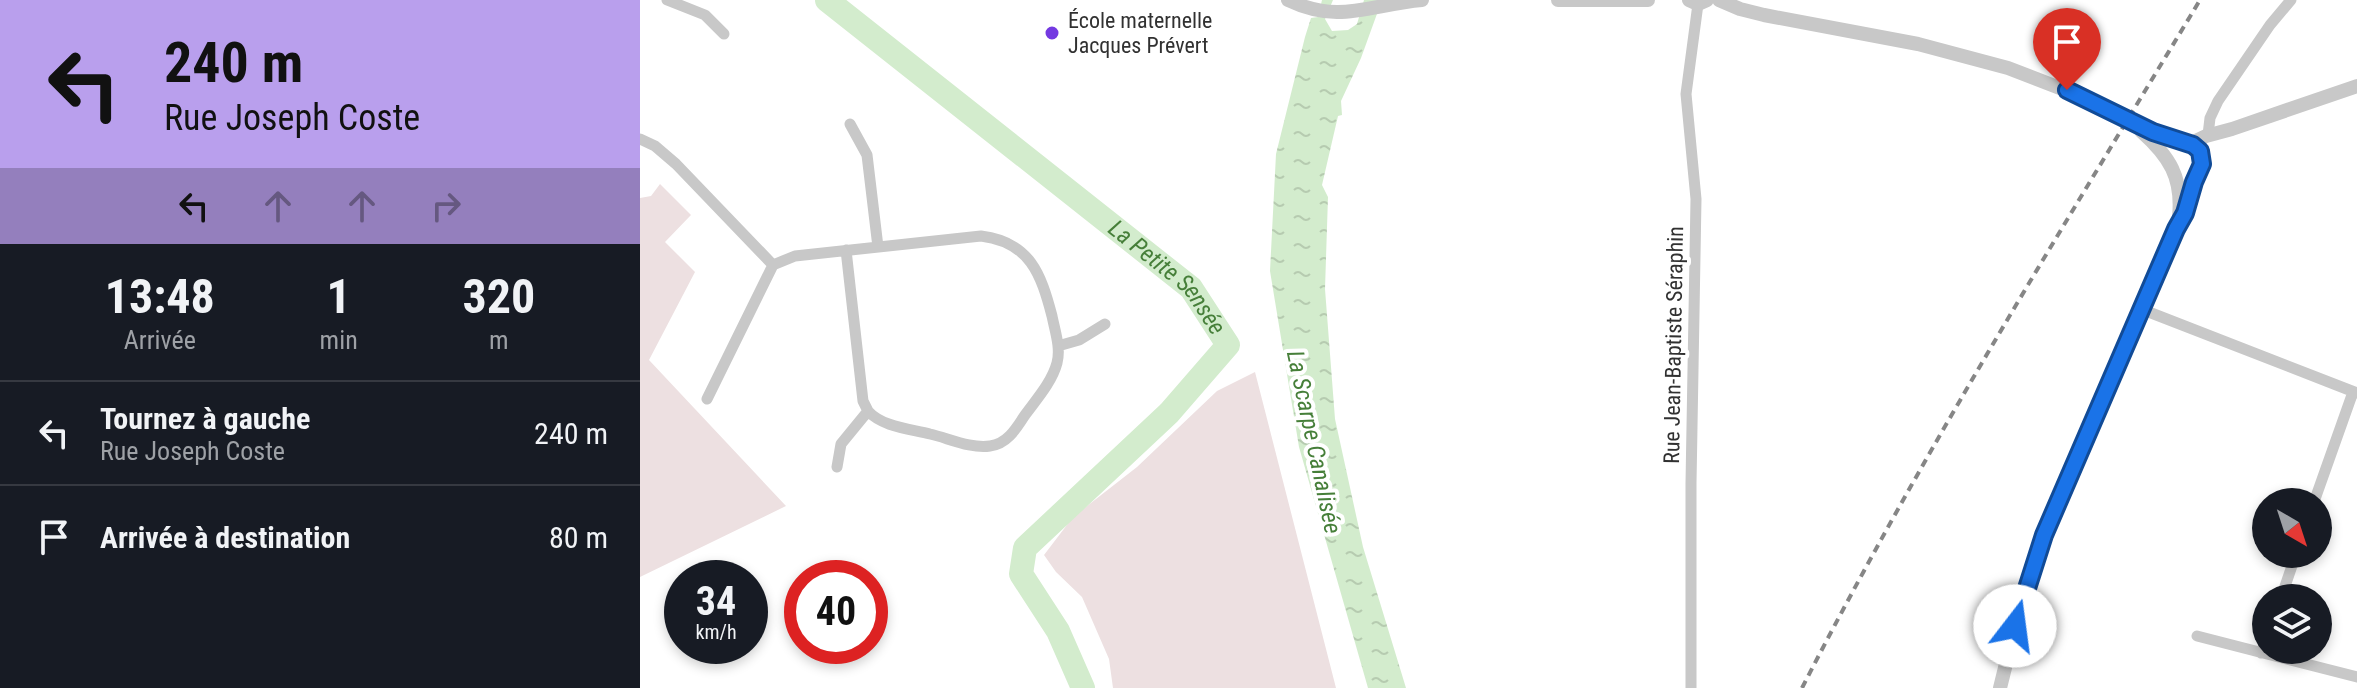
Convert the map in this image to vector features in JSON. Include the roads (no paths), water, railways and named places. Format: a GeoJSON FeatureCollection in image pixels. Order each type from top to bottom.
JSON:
{"type":"FeatureCollection","features":[{"type":"Feature","properties":{"kind":"street"},"geometry":{"type":"LineString","coordinates":[[667,0],[705,15],[724,34]]}},
{"type":"Feature","properties":{"kind":"street"},"geometry":{"type":"LineString","coordinates":[[1297,2],[1340,14],[1422,0]]}},
{"type":"Feature","properties":{"kind":"street"},"geometry":{"type":"LineString","coordinates":[[1558,0],[1648,0]]}},
{"type":"Feature","properties":{"kind":"street"},"geometry":{"type":"LineString","coordinates":[[1719,0],[1764,15],[1918,44],[1978,59],[2067,90],[2130,122],[2188,144],[2200,151],[2200,166]]}},
{"type":"Feature","properties":{"kind":"street"},"geometry":{"type":"LineString","coordinates":[[2208,135],[2210,118],[2218,101],[2291,0]]}},
{"type":"Feature","properties":{"kind":"street","name":"Rue Jean-Baptiste Séraphin"},"geometry":{"type":"LineString","coordinates":[[1691,688],[1696,199],[1686,94],[1698,1]]}},
{"type":"Feature","properties":{"kind":"street"},"geometry":{"type":"LineString","coordinates":[[2176,229],[2180,202],[2172,166],[2174,149],[2357,86]]}},
{"type":"Feature","properties":{"kind":"street"},"geometry":{"type":"LineString","coordinates":[[2130,122],[2172,166],[2187,176],[2200,166]]}},
{"type":"Feature","properties":{"kind":"street"},"geometry":{"type":"LineString","coordinates":[[850,124],[867,155],[878,247]]}},
{"type":"Feature","properties":{"kind":"street"},"geometry":{"type":"LineString","coordinates":[[2000,688],[2025,587],[2044,535],[2185,213],[2200,166],[2217,140],[2232,129]]}},
{"type":"Feature","properties":{"kind":"street"},"geometry":{"type":"LineString","coordinates":[[640,139],[662,151],[676,164],[773,265]]}},
{"type":"Feature","properties":{"kind":"street"},"geometry":{"type":"LineString","coordinates":[[707,399],[773,265],[790,257],[846,250],[981,236],[996,238],[1014,246],[1029,258],[1039,273],[1045,291],[1058,346],[1057,363],[1051,377],[1011,435],[994,445],[974,445],[884,422],[868,411],[863,401],[846,250]]}},
{"type":"Feature","properties":{"kind":"street"},"geometry":{"type":"LineString","coordinates":[[2141,309],[2355,393],[2319,488]]}},
{"type":"Feature","properties":{"kind":"street"},"geometry":{"type":"LineString","coordinates":[[1058,346],[1079,340],[1105,324]]}},
{"type":"Feature","properties":{"kind":"street"},"geometry":{"type":"LineString","coordinates":[[837,467],[841,444],[868,411]]}},
{"type":"Feature","properties":{"kind":"street"},"geometry":{"type":"LineString","coordinates":[[2197,636],[2252,651]]}},
{"type":"Feature","properties":{"kind":"street"},"geometry":{"type":"LineString","coordinates":[[2305,664],[2357,677]]}},
{"type":"Feature","properties":{"kind":"water","name":"La Scarpe Canalisée"},"geometry":{"type":"Polygon","coordinates":[[[1322,0],[1333,0],[1325,19],[1332,31],[1348,30],[1357,24],[1364,0],[1382,0],[1341,101],[1342,115],[1338,116],[1322,185],[1328,197],[1325,289],[1335,419],[1363,547],[1406,688],[1368,688],[1299,447],[1270,271],[1276,154],[1305,37],[1311,18],[1318,17],[1322,0]]]}},
{"type":"Feature","properties":{"kind":"waterway","name":"La Petite Sensée"},"geometry":{"type":"LineString","coordinates":[[827,0],[1191,288],[1228,345],[1169,413],[1025,548],[1021,574],[1058,631],[1083,688]]}},
{"type":"Feature","properties":{"kind":"railway"},"geometry":{"type":"LineString","coordinates":[[1802,688],[1945,426],[2200,0]]}},
{"type":"Feature","properties":{"kind":"place","name":"École maternelle Jacques Prévert"},"geometry":{"type":"Point","coordinates":[1052,33]}}]}
